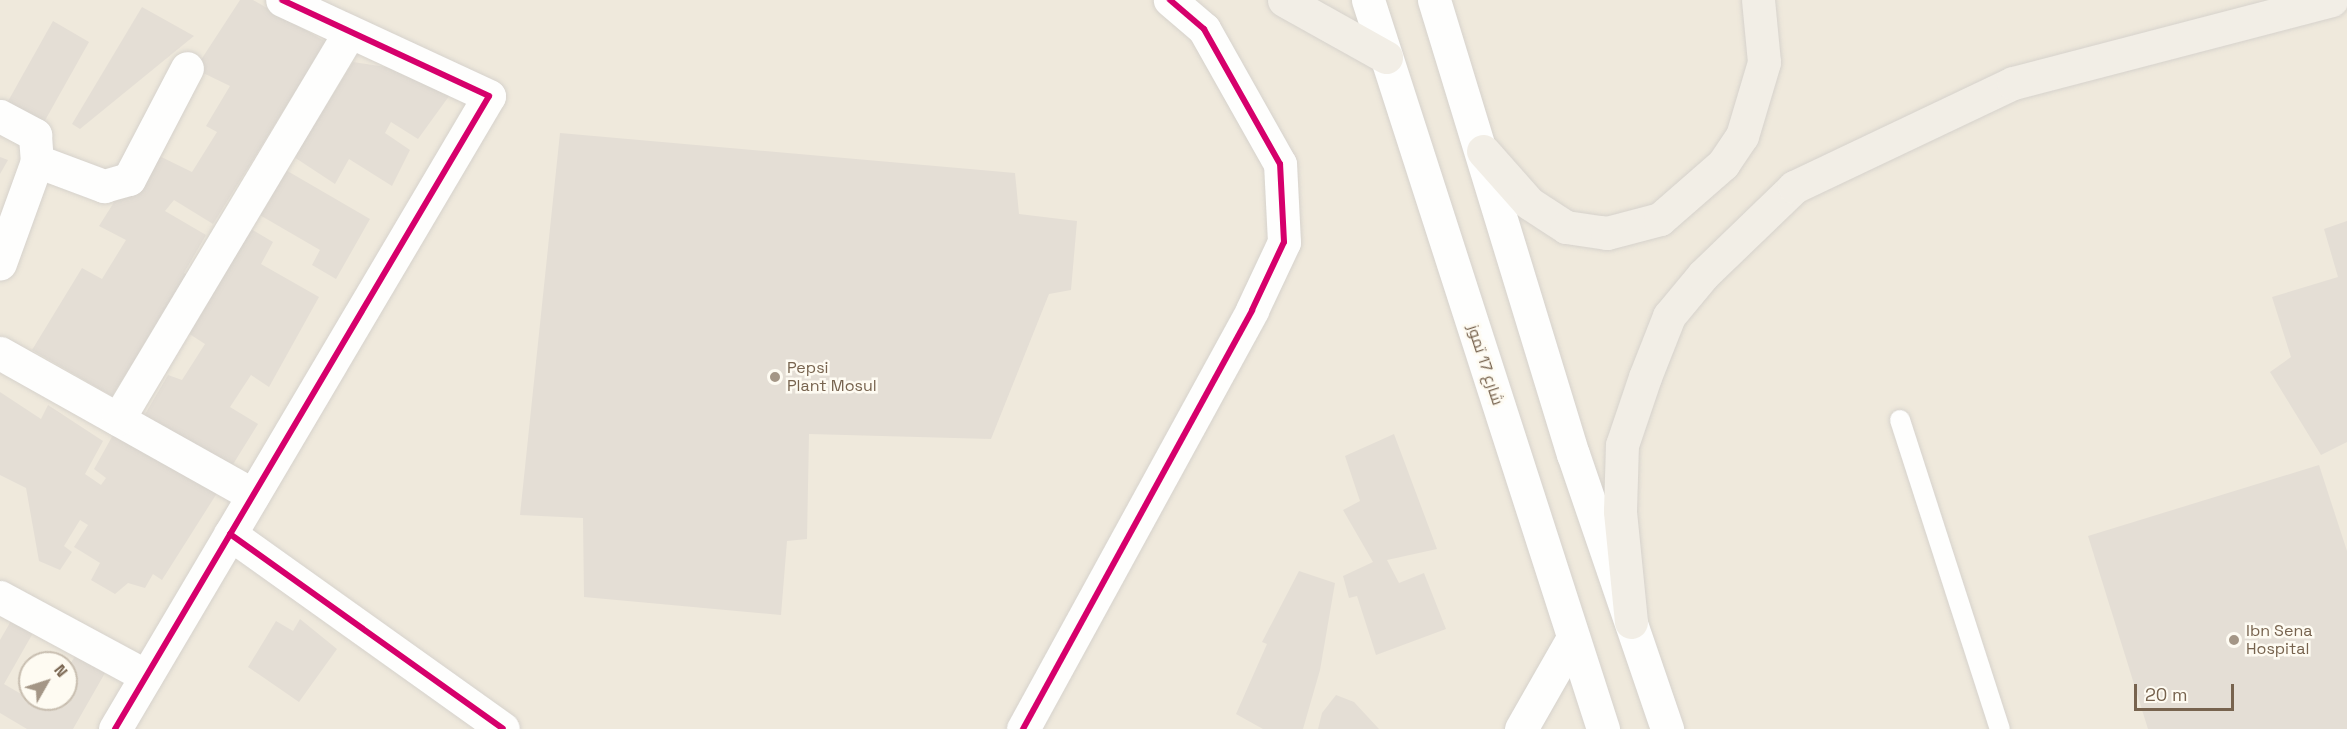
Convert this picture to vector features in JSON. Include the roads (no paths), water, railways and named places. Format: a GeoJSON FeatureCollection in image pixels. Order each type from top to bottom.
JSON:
{"type":"FeatureCollection","features":[{"type":"Feature","properties":{"kind":"highway"},"geometry":{"type":"LineString","coordinates":[[1284,0],[1386,57]]}},
{"type":"Feature","properties":{"kind":"highway"},"geometry":{"type":"LineString","coordinates":[[1483,151],[1529,203],[1566,227],[1607,233],[1660,219],[1723,164],[1742,136],[1764,62],[1758,0]]}},
{"type":"Feature","properties":{"kind":"highway"},"geometry":{"type":"LineString","coordinates":[[1631,622],[1620,511],[1622,445],[1645,377],[1669,316],[1703,274],[1794,187],[2013,83],[2330,0],[2347,2]]}},
{"type":"Feature","properties":{"kind":"street"},"geometry":{"type":"LineString","coordinates":[[115,729],[489,96],[282,0]]}},
{"type":"Feature","properties":{"kind":"street"},"geometry":{"type":"LineString","coordinates":[[1023,729],[1252,310],[1284,242],[1280,164],[1204,29],[1170,0]]}},
{"type":"Feature","properties":{"kind":"street","name":"شارع 17 تموز"},"geometry":{"type":"LineString","coordinates":[[1368,0],[1603,729]]}},
{"type":"Feature","properties":{"kind":"street"},"geometry":{"type":"LineString","coordinates":[[1434,0],[1483,151],[1573,454],[1667,729]]}},
{"type":"Feature","properties":{"kind":"street"},"geometry":{"type":"LineString","coordinates":[[118,419],[350,32]]}},
{"type":"Feature","properties":{"kind":"street"},"geometry":{"type":"LineString","coordinates":[[37,161],[104,186],[129,179],[187,68]]}},
{"type":"Feature","properties":{"kind":"street"},"geometry":{"type":"LineString","coordinates":[[0,116],[35,135],[37,161],[0,263]]}},
{"type":"Feature","properties":{"kind":"street"},"geometry":{"type":"LineString","coordinates":[[0,353],[253,495]]}},
{"type":"Feature","properties":{"kind":"street"},"geometry":{"type":"LineString","coordinates":[[230,534],[503,729]]}},
{"type":"Feature","properties":{"kind":"street"},"geometry":{"type":"LineString","coordinates":[[0,597],[146,676]]}},
{"type":"Feature","properties":{"kind":"street"},"geometry":{"type":"LineString","coordinates":[[1521,729],[1573,638]]}},
{"type":"Feature","properties":{"kind":"lane"},"geometry":{"type":"LineString","coordinates":[[1900,420],[2000,729]]}},
{"type":"Feature","properties":{"kind":"place","name":"Pepsi Plant Mosul"},"geometry":{"type":"Point","coordinates":[775,377]}},
{"type":"Feature","properties":{"kind":"place","name":"Ibn Sena Hospital"},"geometry":{"type":"Point","coordinates":[2234,640]}}]}
